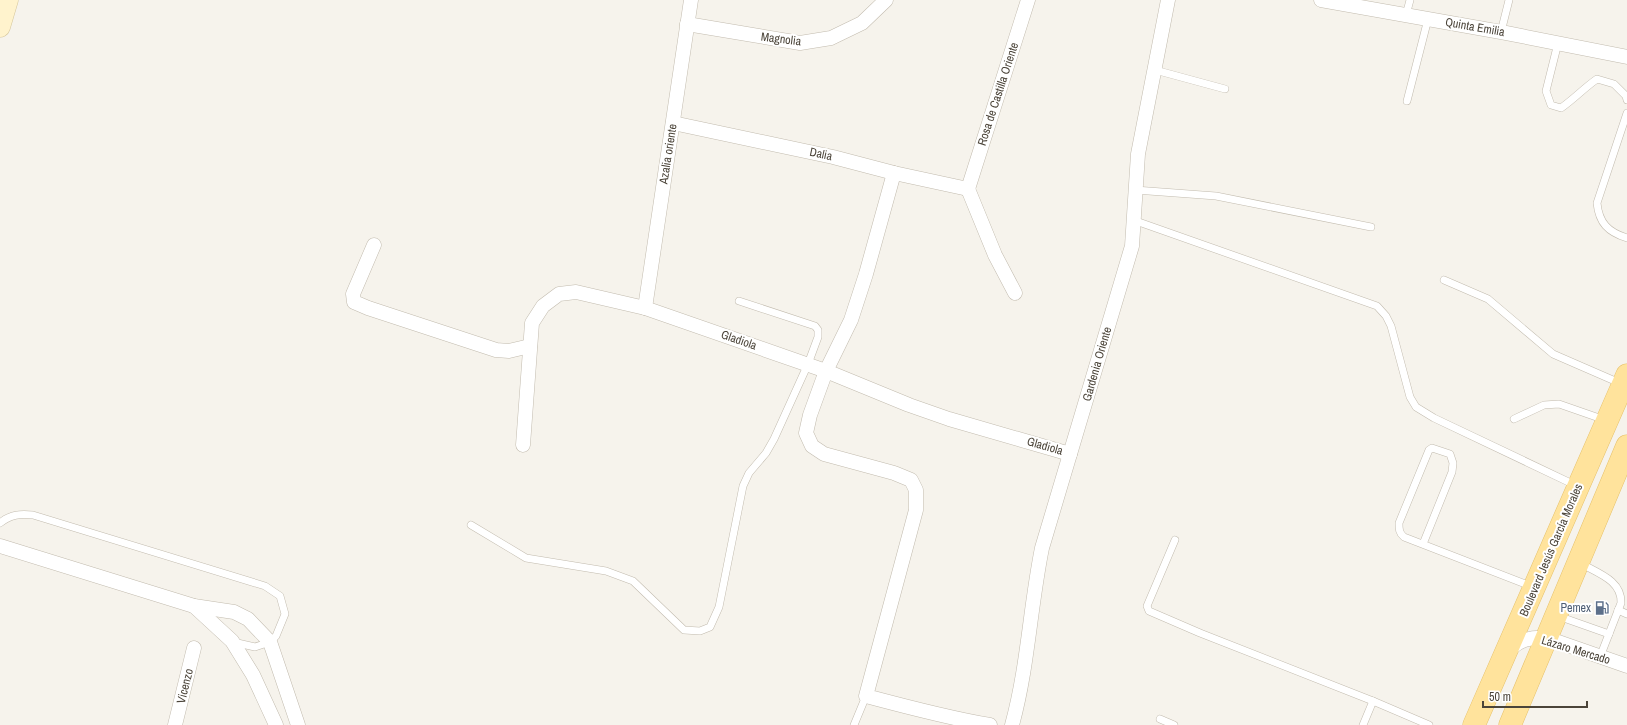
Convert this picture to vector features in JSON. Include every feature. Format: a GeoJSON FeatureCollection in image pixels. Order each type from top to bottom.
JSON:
{"type":"FeatureCollection","features":[{"type":"Feature","properties":{"kind":"main road"},"geometry":{"type":"LineString","coordinates":[[0,27],[8,0]]}},
{"type":"Feature","properties":{"kind":"main road","name":"Boulevard Jesús García Morales"},"geometry":{"type":"LineString","coordinates":[[1474,725],[1506,655],[1625,380]]}},
{"type":"Feature","properties":{"kind":"main road"},"geometry":{"type":"LineString","coordinates":[[1510,725],[1578,562],[1618,477],[1627,446]]}},
{"type":"Feature","properties":{"kind":"street","name":"Azalia oriente"},"geometry":{"type":"LineString","coordinates":[[645,308],[691,0]]}},
{"type":"Feature","properties":{"kind":"street","name":"Magnolia"},"geometry":{"type":"LineString","coordinates":[[688,24],[800,43],[831,38],[862,23],[886,0]]}},
{"type":"Feature","properties":{"kind":"street","name":"Rosa de Castilla Oriente"},"geometry":{"type":"LineString","coordinates":[[968,188],[1028,0]]}},
{"type":"Feature","properties":{"kind":"street","name":"Gardenia Oriente"},"geometry":{"type":"LineString","coordinates":[[1012,725],[1021,685],[1036,578],[1041,556],[1132,246],[1138,154],[1168,0]]}},
{"type":"Feature","properties":{"kind":"street","name":"Quinta Emilia"},"geometry":{"type":"LineString","coordinates":[[1322,0],[1501,32],[1627,57]]}},
{"type":"Feature","properties":{"kind":"street","name":"Dalia"},"geometry":{"type":"LineString","coordinates":[[673,122],[834,157],[894,173],[968,188]]}},
{"type":"Feature","properties":{"kind":"street"},"geometry":{"type":"LineString","coordinates":[[894,173],[866,274],[851,320],[826,371],[810,415],[806,433],[812,446],[824,454],[894,473],[911,480],[916,490],[916,510],[866,696],[897,705],[974,723],[990,725]]}},
{"type":"Feature","properties":{"kind":"street"},"geometry":{"type":"LineString","coordinates":[[968,188],[995,255],[1014,293]]}},
{"type":"Feature","properties":{"kind":"street"},"geometry":{"type":"LineString","coordinates":[[374,245],[353,294],[354,302],[368,308],[496,350],[509,351],[530,346]]}},
{"type":"Feature","properties":{"kind":"street","name":"Gladiola"},"geometry":{"type":"LineString","coordinates":[[523,445],[532,323],[543,306],[559,294],[576,292],[645,308],[808,364],[909,405],[949,419],[1070,454]]}},
{"type":"Feature","properties":{"kind":"street"},"geometry":{"type":"LineString","coordinates":[[0,546],[194,606],[234,612],[248,619],[270,642],[298,725]]}},
{"type":"Feature","properties":{"kind":"street"},"geometry":{"type":"LineString","coordinates":[[194,606],[232,642],[253,675],[276,725]]}},
{"type":"Feature","properties":{"kind":"street","name":"Lázaro Mercado"},"geometry":{"type":"LineString","coordinates":[[1506,655],[1513,646],[1523,640],[1535,637],[1547,638],[1627,666]]}},
{"type":"Feature","properties":{"kind":"street","name":"Vicenzo"},"geometry":{"type":"LineString","coordinates":[[175,725],[194,648]]}},
{"type":"Feature","properties":{"kind":"lane"},"geometry":{"type":"LineString","coordinates":[[1406,15],[1410,0]]}},
{"type":"Feature","properties":{"kind":"lane"},"geometry":{"type":"LineString","coordinates":[[1501,32],[1509,0]]}},
{"type":"Feature","properties":{"kind":"lane"},"geometry":{"type":"LineString","coordinates":[[1407,101],[1428,19]]}},
{"type":"Feature","properties":{"kind":"lane"},"geometry":{"type":"LineString","coordinates":[[1558,43],[1546,91],[1551,105],[1561,108],[1575,98],[1585,87],[1597,79],[1614,84],[1626,96],[1627,100]]}},
{"type":"Feature","properties":{"kind":"lane"},"geometry":{"type":"LineString","coordinates":[[1155,70],[1224,89]]}},
{"type":"Feature","properties":{"kind":"lane"},"geometry":{"type":"LineString","coordinates":[[1627,113],[1596,204],[1598,216],[1607,228],[1627,238]]}},
{"type":"Feature","properties":{"kind":"lane"},"geometry":{"type":"LineString","coordinates":[[1136,190],[1216,196],[1371,227]]}},
{"type":"Feature","properties":{"kind":"lane"},"geometry":{"type":"LineString","coordinates":[[1133,220],[1377,306],[1386,316],[1391,326],[1410,397],[1416,407],[1434,418],[1578,486]]}},
{"type":"Feature","properties":{"kind":"lane"},"geometry":{"type":"LineString","coordinates":[[1444,280],[1488,299],[1553,354],[1625,380]]}},
{"type":"Feature","properties":{"kind":"lane"},"geometry":{"type":"LineString","coordinates":[[471,525],[526,558],[606,571],[633,581],[684,630],[700,631],[710,627],[719,607],[743,486],[749,473],[766,453],[774,439],[808,364],[818,337],[818,330],[816,326],[739,301]]}},
{"type":"Feature","properties":{"kind":"lane"},"geometry":{"type":"LineString","coordinates":[[1514,419],[1544,405],[1559,404],[1608,420]]}},
{"type":"Feature","properties":{"kind":"lane"},"geometry":{"type":"LineString","coordinates":[[1423,544],[1452,472],[1453,463],[1450,454],[1432,448],[1429,450],[1399,523],[1401,535],[1423,544],[1535,588]]}},
{"type":"Feature","properties":{"kind":"lane"},"geometry":{"type":"LineString","coordinates":[[0,523],[17,514],[33,515],[265,586],[280,596],[285,614],[276,636],[270,642],[255,646],[232,642]]}},
{"type":"Feature","properties":{"kind":"lane"},"geometry":{"type":"LineString","coordinates":[[1175,540],[1147,606],[1149,611],[1429,725]]}},
{"type":"Feature","properties":{"kind":"lane"},"geometry":{"type":"LineString","coordinates":[[1578,562],[1612,581],[1622,595],[1621,603],[1600,657]]}},
{"type":"Feature","properties":{"kind":"lane"},"geometry":{"type":"LineString","coordinates":[[1618,610],[1627,614]]}},
{"type":"Feature","properties":{"kind":"lane"},"geometry":{"type":"LineString","coordinates":[[1557,615],[1609,634]]}},
{"type":"Feature","properties":{"kind":"lane"},"geometry":{"type":"LineString","coordinates":[[854,725],[866,696]]}},
{"type":"Feature","properties":{"kind":"lane"},"geometry":{"type":"LineString","coordinates":[[1363,725],[1373,701]]}},
{"type":"Feature","properties":{"kind":"lane"},"geometry":{"type":"LineString","coordinates":[[1160,719],[1174,725]]}},
{"type":"Feature","properties":{"kind":"place","name":"Pemex"},"geometry":{"type":"Point","coordinates":[1602,608]}}]}
